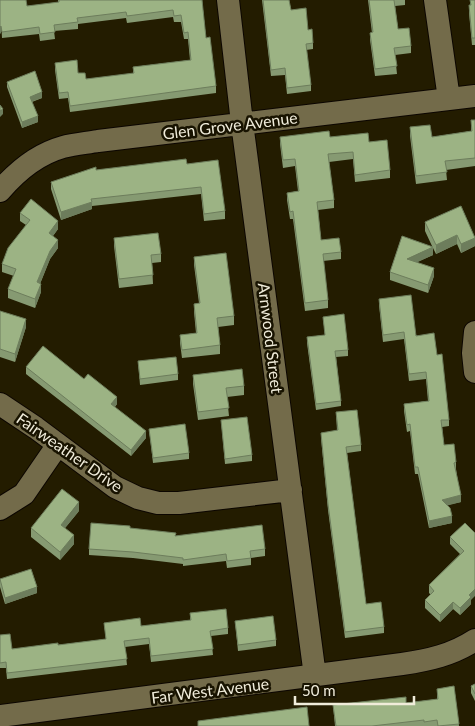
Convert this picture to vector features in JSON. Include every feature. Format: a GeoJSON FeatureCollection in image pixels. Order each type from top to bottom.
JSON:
{"type":"FeatureCollection","features":[{"type":"Feature","properties":{"kind":"street","name":"Arnwood Street"},"geometry":{"type":"LineString","coordinates":[[228,0],[242,124],[315,676]]}},
{"type":"Feature","properties":{"kind":"street"},"geometry":{"type":"LineString","coordinates":[[435,0],[448,99]]}},
{"type":"Feature","properties":{"kind":"street","name":"Glen Grove Avenue"},"geometry":{"type":"LineString","coordinates":[[0,190],[25,166],[43,155],[64,147],[475,96]]}},
{"type":"Feature","properties":{"kind":"street"},"geometry":{"type":"LineString","coordinates":[[475,332],[473,353],[475,372]]}},
{"type":"Feature","properties":{"kind":"street","name":"Fairweather Drive"},"geometry":{"type":"LineString","coordinates":[[0,404],[36,428],[57,446],[115,487],[138,498],[158,503],[179,503],[290,490]]}},
{"type":"Feature","properties":{"kind":"street"},"geometry":{"type":"LineString","coordinates":[[0,509],[24,494],[57,446]]}},
{"type":"Feature","properties":{"kind":"street","name":"Far West Avenue"},"geometry":{"type":"LineString","coordinates":[[0,716],[436,659],[462,649],[475,640]]}},
{"type":"Feature","properties":{"kind":"building"},"geometry":{"type":"Polygon","coordinates":[[[0,0],[26,0],[27,6],[59,2],[59,0],[202,0],[206,38],[210,37],[216,86],[70,106],[68,92],[59,93],[55,63],[77,60],[78,73],[85,73],[86,79],[134,73],[133,67],[191,60],[188,32],[184,33],[181,15],[174,16],[173,10],[127,16],[126,12],[77,18],[78,22],[54,25],[55,32],[40,34],[39,27],[2,32],[0,27],[0,0]]]}},
{"type":"Feature","properties":{"kind":"building"},"geometry":{"type":"Polygon","coordinates":[[[263,0],[289,0],[291,10],[306,8],[308,30],[312,29],[313,43],[306,44],[311,85],[287,88],[285,68],[271,70],[263,0]]]}},
{"type":"Feature","properties":{"kind":"building"},"geometry":{"type":"Polygon","coordinates":[[[369,0],[394,0],[398,29],[409,28],[411,46],[394,48],[397,66],[375,69],[370,33],[373,32],[369,0]]]}},
{"type":"Feature","properties":{"kind":"building"},"geometry":{"type":"Polygon","coordinates":[[[470,0],[475,0],[475,38],[472,38],[470,0]]]}},
{"type":"Feature","properties":{"kind":"building"},"geometry":{"type":"Polygon","coordinates":[[[35,71],[42,92],[30,97],[38,116],[22,122],[7,82],[35,71]]]}},
{"type":"Feature","properties":{"kind":"building"},"geometry":{"type":"Polygon","coordinates":[[[471,120],[475,120],[475,158],[445,161],[447,172],[416,176],[410,127],[430,125],[432,137],[472,131],[471,120]]]}},
{"type":"Feature","properties":{"kind":"building"},"geometry":{"type":"Polygon","coordinates":[[[329,131],[330,137],[368,133],[369,142],[387,140],[390,170],[355,175],[353,152],[328,154],[334,200],[317,202],[321,240],[339,238],[341,252],[323,254],[328,300],[305,303],[293,211],[290,212],[287,193],[299,191],[295,159],[283,160],[280,137],[329,131]]]}},
{"type":"Feature","properties":{"kind":"building"},"geometry":{"type":"Polygon","coordinates":[[[186,159],[187,164],[218,160],[225,211],[204,214],[201,187],[91,199],[92,202],[61,212],[51,182],[96,167],[96,170],[186,159]]]}},
{"type":"Feature","properties":{"kind":"building"},"geometry":{"type":"Polygon","coordinates":[[[31,199],[58,221],[49,233],[58,240],[50,251],[37,282],[41,284],[35,299],[8,289],[16,269],[2,264],[8,248],[30,220],[20,213],[31,199]]]}},
{"type":"Feature","properties":{"kind":"building"},"geometry":{"type":"Polygon","coordinates":[[[461,206],[475,238],[461,244],[457,235],[436,245],[425,222],[461,206]]]}},
{"type":"Feature","properties":{"kind":"building"},"geometry":{"type":"Polygon","coordinates":[[[158,233],[161,254],[151,255],[153,275],[119,279],[114,238],[158,233]]]}},
{"type":"Feature","properties":{"kind":"building"},"geometry":{"type":"Polygon","coordinates":[[[402,236],[433,247],[407,259],[434,268],[428,285],[390,272],[402,236]]]}},
{"type":"Feature","properties":{"kind":"building"},"geometry":{"type":"Polygon","coordinates":[[[226,253],[234,316],[217,318],[220,345],[182,350],[180,335],[197,333],[194,304],[200,303],[194,257],[226,253]]]}},
{"type":"Feature","properties":{"kind":"building"},"geometry":{"type":"Polygon","coordinates":[[[411,295],[416,336],[434,333],[437,355],[442,354],[449,420],[441,420],[444,445],[454,444],[456,462],[454,463],[461,495],[442,500],[450,508],[452,516],[429,521],[418,467],[415,467],[410,424],[407,425],[404,404],[429,401],[426,372],[409,374],[404,332],[383,335],[379,299],[411,295]]]}},
{"type":"Feature","properties":{"kind":"building"},"geometry":{"type":"Polygon","coordinates":[[[0,311],[26,319],[15,354],[0,349],[0,311]]]}},
{"type":"Feature","properties":{"kind":"building"},"geometry":{"type":"Polygon","coordinates":[[[344,314],[348,350],[335,351],[341,401],[316,404],[307,337],[325,335],[323,317],[344,314]]]}},
{"type":"Feature","properties":{"kind":"building"},"geometry":{"type":"Polygon","coordinates":[[[43,346],[84,379],[88,374],[117,397],[111,404],[146,431],[131,450],[26,367],[43,346]]]}},
{"type":"Feature","properties":{"kind":"building"},"geometry":{"type":"Polygon","coordinates":[[[176,357],[178,374],[140,379],[138,361],[176,357]]]}},
{"type":"Feature","properties":{"kind":"building"},"geometry":{"type":"Polygon","coordinates":[[[242,369],[244,386],[226,388],[229,408],[198,412],[193,375],[242,369]]]}},
{"type":"Feature","properties":{"kind":"building"},"geometry":{"type":"Polygon","coordinates":[[[357,410],[361,445],[346,447],[366,604],[381,602],[384,627],[345,632],[328,504],[321,433],[338,430],[336,412],[357,410]]]}},
{"type":"Feature","properties":{"kind":"building"},"geometry":{"type":"Polygon","coordinates":[[[247,417],[252,455],[225,459],[221,420],[247,417]]]}},
{"type":"Feature","properties":{"kind":"building"},"geometry":{"type":"Polygon","coordinates":[[[185,424],[189,453],[153,458],[149,429],[185,424]]]}},
{"type":"Feature","properties":{"kind":"building"},"geometry":{"type":"Polygon","coordinates":[[[62,489],[79,502],[61,525],[74,535],[60,552],[31,528],[62,489]]]}},
{"type":"Feature","properties":{"kind":"building"},"geometry":{"type":"Polygon","coordinates":[[[91,523],[130,526],[130,528],[176,533],[175,536],[262,525],[265,549],[250,551],[251,558],[227,561],[226,554],[183,560],[183,558],[133,552],[89,549],[91,523]]]}},
{"type":"Feature","properties":{"kind":"building"},"geometry":{"type":"Polygon","coordinates":[[[465,523],[475,533],[475,589],[469,595],[471,597],[460,608],[453,602],[440,615],[425,600],[434,591],[429,585],[464,551],[450,537],[465,523]]]}},
{"type":"Feature","properties":{"kind":"building"},"geometry":{"type":"Polygon","coordinates":[[[31,569],[37,587],[5,598],[0,579],[31,569]]]}},
{"type":"Feature","properties":{"kind":"building"},"geometry":{"type":"Polygon","coordinates":[[[226,609],[228,628],[210,631],[213,649],[151,656],[149,638],[124,641],[127,659],[7,673],[6,662],[0,663],[0,635],[10,634],[12,649],[58,643],[58,645],[106,639],[104,623],[140,618],[141,626],[191,620],[190,613],[226,609]]]}},
{"type":"Feature","properties":{"kind":"building"},"geometry":{"type":"Polygon","coordinates":[[[273,616],[276,640],[238,645],[235,621],[273,616]]]}},
{"type":"Feature","properties":{"kind":"building"},"geometry":{"type":"Polygon","coordinates":[[[475,684],[475,694],[471,686],[475,684]]]}},
{"type":"Feature","properties":{"kind":"building"},"geometry":{"type":"Polygon","coordinates":[[[454,686],[459,724],[438,726],[437,720],[424,722],[424,720],[372,726],[336,726],[333,705],[406,697],[406,703],[438,699],[437,689],[454,686]]]}},
{"type":"Feature","properties":{"kind":"building"},"geometry":{"type":"Polygon","coordinates":[[[307,707],[309,726],[198,726],[198,721],[307,707]]]}}]}
